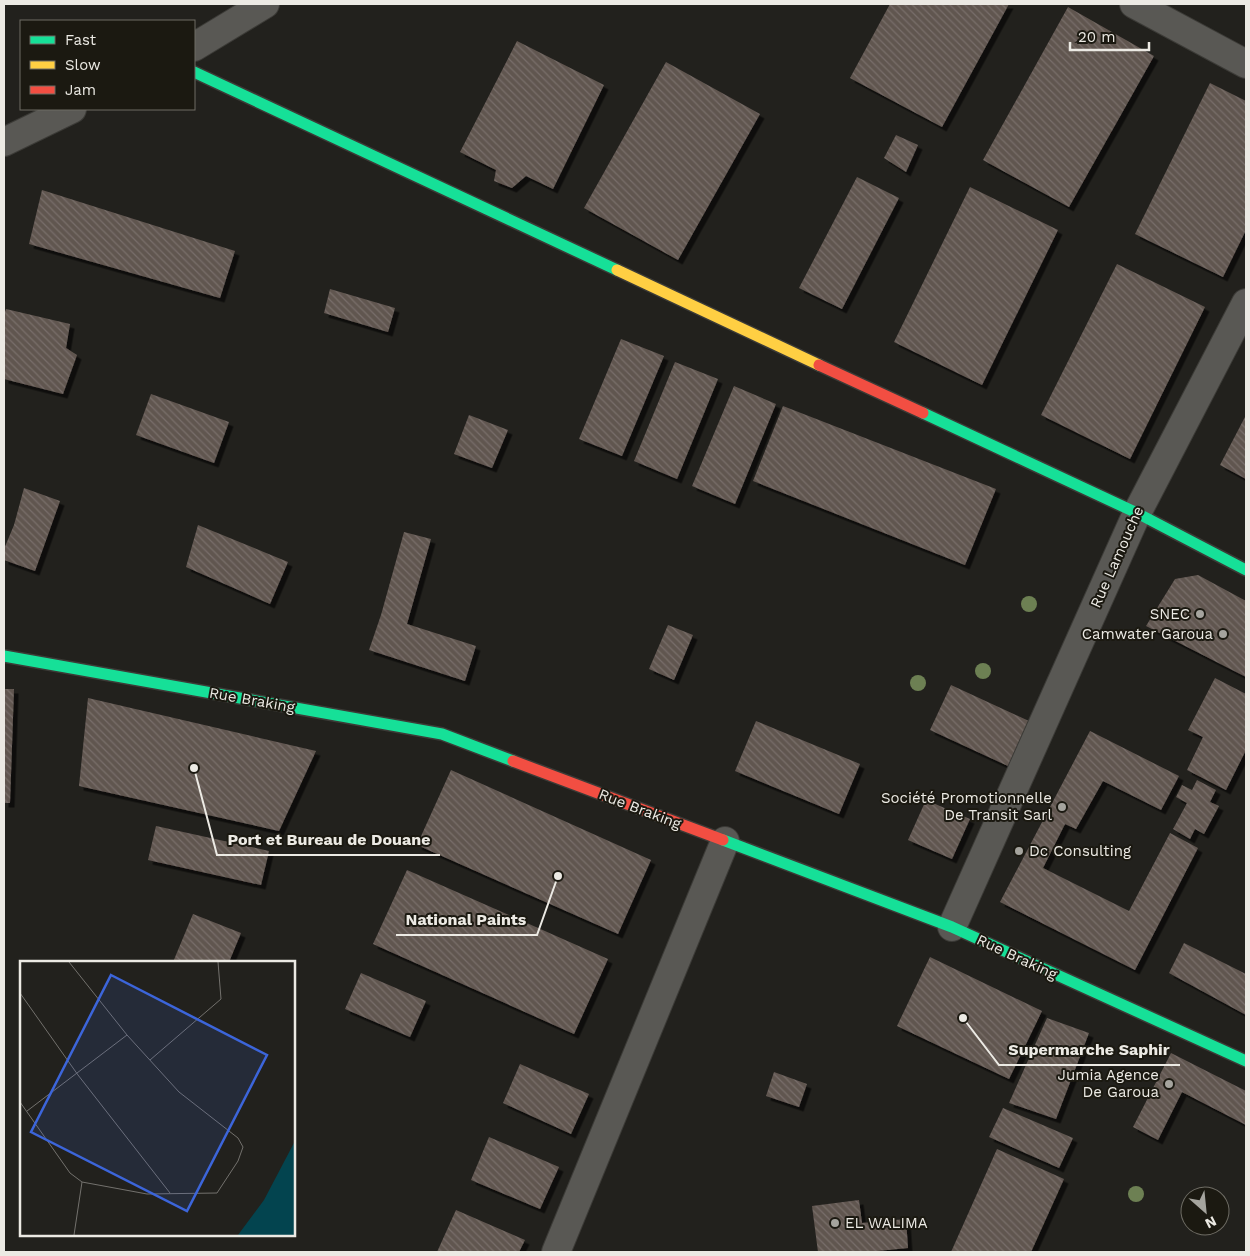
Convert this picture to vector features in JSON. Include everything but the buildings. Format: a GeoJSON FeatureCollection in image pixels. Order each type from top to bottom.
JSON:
{"type":"FeatureCollection","features":[{"type":"Feature","properties":{"kind":"street"},"geometry":{"type":"LineString","coordinates":[[195,46],[265,4]]}},
{"type":"Feature","properties":{"kind":"street"},"geometry":{"type":"LineString","coordinates":[[1134,4],[1246,64]]}},
{"type":"Feature","properties":{"kind":"street"},"geometry":{"type":"LineString","coordinates":[[195,72],[1137,512],[1246,570]]}},
{"type":"Feature","properties":{"kind":"street"},"geometry":{"type":"LineString","coordinates":[[4,142],[70,110]]}},
{"type":"Feature","properties":{"kind":"street","name":"Rue Lamouche"},"geometry":{"type":"LineString","coordinates":[[952,927],[1137,512],[1246,303]]}},
{"type":"Feature","properties":{"kind":"street","name":"Rue Braking"},"geometry":{"type":"LineString","coordinates":[[4,656],[442,734],[952,927],[1246,1061]]}},
{"type":"Feature","properties":{"kind":"street"},"geometry":{"type":"LineString","coordinates":[[556,1252],[725,840]]}},
{"type":"Feature","properties":{"kind":"traffic: fast"},"geometry":{"type":"LineString","coordinates":[[195,72],[617,270]]}},
{"type":"Feature","properties":{"kind":"traffic: fast"},"geometry":{"type":"LineString","coordinates":[[923,413],[1137,513],[1246,570]]}},
{"type":"Feature","properties":{"kind":"traffic: fast"},"geometry":{"type":"LineString","coordinates":[[4,656],[442,734],[513,761]]}},
{"type":"Feature","properties":{"kind":"traffic: fast"},"geometry":{"type":"LineString","coordinates":[[723,840],[952,927],[1246,1061]]}},
{"type":"Feature","properties":{"kind":"traffic: slow"},"geometry":{"type":"LineString","coordinates":[[617,270],[819,365]]}},
{"type":"Feature","properties":{"kind":"traffic: jam"},"geometry":{"type":"LineString","coordinates":[[819,365],[923,413]]}},
{"type":"Feature","properties":{"kind":"traffic: jam"},"geometry":{"type":"LineString","coordinates":[[513,761],[723,840]]}},
{"type":"Feature","properties":{"kind":"place","name":"SNEC"},"geometry":{"type":"Point","coordinates":[1200,614]}},
{"type":"Feature","properties":{"kind":"place","name":"Camwater Garoua"},"geometry":{"type":"Point","coordinates":[1223,634]}},
{"type":"Feature","properties":{"kind":"place","name":"Port et Bureau de Douane"},"geometry":{"type":"Point","coordinates":[194,768]}},
{"type":"Feature","properties":{"kind":"place","name":"Société Promotionnelle De Transit Sarl"},"geometry":{"type":"Point","coordinates":[1062,807]}},
{"type":"Feature","properties":{"kind":"place","name":"Dc Consulting"},"geometry":{"type":"Point","coordinates":[1019,851]}},
{"type":"Feature","properties":{"kind":"place","name":"National Paints"},"geometry":{"type":"Point","coordinates":[558,876]}},
{"type":"Feature","properties":{"kind":"place","name":"Supermarche Saphir"},"geometry":{"type":"Point","coordinates":[963,1018]}},
{"type":"Feature","properties":{"kind":"place","name":"Jumia Agence De Garoua"},"geometry":{"type":"Point","coordinates":[1169,1084]}},
{"type":"Feature","properties":{"kind":"place","name":"EL WALIMA"},"geometry":{"type":"Point","coordinates":[835,1223]}}]}
